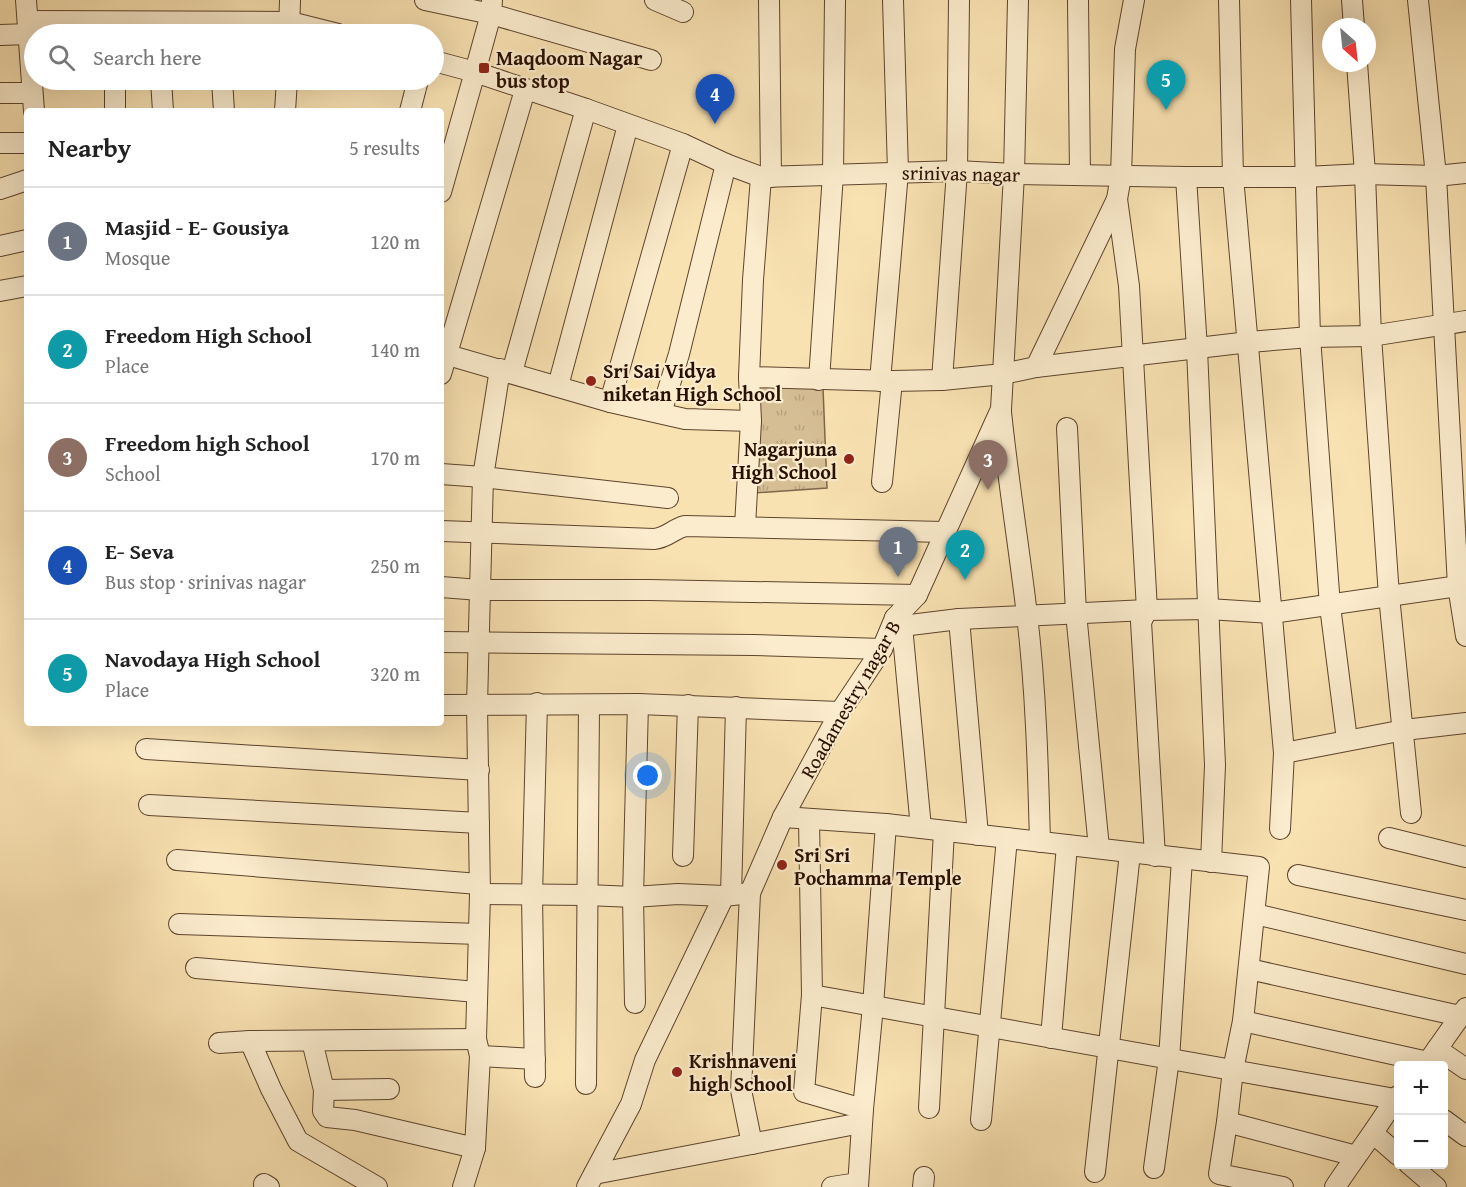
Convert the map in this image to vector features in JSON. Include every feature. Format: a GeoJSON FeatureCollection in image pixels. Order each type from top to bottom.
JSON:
{"type":"FeatureCollection","features":[{"type":"Feature","properties":{"kind":"street"},"geometry":{"type":"LineString","coordinates":[[26,0],[29,24]]}},
{"type":"Feature","properties":{"kind":"street"},"geometry":{"type":"LineString","coordinates":[[290,0],[290,24]]}},
{"type":"Feature","properties":{"kind":"street"},"geometry":{"type":"LineString","coordinates":[[425,0],[492,7],[651,60]]}},
{"type":"Feature","properties":{"kind":"street"},"geometry":{"type":"LineString","coordinates":[[655,0],[683,12]]}},
{"type":"Feature","properties":{"kind":"street"},"geometry":{"type":"LineString","coordinates":[[745,526],[751,421],[749,377],[753,280],[766,177],[769,0]]}},
{"type":"Feature","properties":{"kind":"street"},"geometry":{"type":"LineString","coordinates":[[819,380],[833,174],[835,0]]}},
{"type":"Feature","properties":{"kind":"street"},"geometry":{"type":"LineString","coordinates":[[882,482],[898,172],[893,0]]}},
{"type":"Feature","properties":{"kind":"street"},"geometry":{"type":"LineString","coordinates":[[942,380],[957,171],[959,0]]}},
{"type":"Feature","properties":{"kind":"street","name":"Roadamestry nagar B"},"geometry":{"type":"LineString","coordinates":[[590,1181],[631,1104],[645,1060],[735,894],[783,817],[840,712],[917,595],[1001,409],[1014,174],[1018,0]]}},
{"type":"Feature","properties":{"kind":"street"},"geometry":{"type":"LineString","coordinates":[[1078,0],[1080,175]]}},
{"type":"Feature","properties":{"kind":"street"},"geometry":{"type":"LineString","coordinates":[[1036,367],[1117,199],[1122,176],[1125,49],[1134,0]]}},
{"type":"Feature","properties":{"kind":"street"},"geometry":{"type":"LineString","coordinates":[[1229,0],[1233,177],[1284,753],[1280,829]]}},
{"type":"Feature","properties":{"kind":"street"},"geometry":{"type":"LineString","coordinates":[[1301,0],[1310,337],[1330,606],[1347,740]]}},
{"type":"Feature","properties":{"kind":"street"},"geometry":{"type":"LineString","coordinates":[[1352,0],[1353,18]]}},
{"type":"Feature","properties":{"kind":"street"},"geometry":{"type":"LineString","coordinates":[[1418,0],[1436,176],[1466,636]]}},
{"type":"Feature","properties":{"kind":"street"},"geometry":{"type":"LineString","coordinates":[[444,181],[492,7]]}},
{"type":"Feature","properties":{"kind":"street"},"geometry":{"type":"LineString","coordinates":[[0,35],[24,29]]}},
{"type":"Feature","properties":{"kind":"street","name":"srinivas nagar"},"geometry":{"type":"LineString","coordinates":[[444,64],[586,109],[683,144],[726,164],[766,177],[957,171],[1186,177],[1305,177],[1365,174],[1436,176],[1466,173]]}},
{"type":"Feature","properties":{"kind":"street"},"geometry":{"type":"LineString","coordinates":[[1358,72],[1365,174],[1371,336],[1389,596],[1411,813]]}},
{"type":"Feature","properties":{"kind":"street"},"geometry":{"type":"LineString","coordinates":[[0,93],[24,89]]}},
{"type":"Feature","properties":{"kind":"street"},"geometry":{"type":"LineString","coordinates":[[115,90],[115,108]]}},
{"type":"Feature","properties":{"kind":"street"},"geometry":{"type":"LineString","coordinates":[[162,90],[163,108]]}},
{"type":"Feature","properties":{"kind":"street"},"geometry":{"type":"LineString","coordinates":[[223,90],[224,108]]}},
{"type":"Feature","properties":{"kind":"street"},"geometry":{"type":"LineString","coordinates":[[285,108],[286,90]]}},
{"type":"Feature","properties":{"kind":"street"},"geometry":{"type":"LineString","coordinates":[[411,108],[415,90]]}},
{"type":"Feature","properties":{"kind":"street"},"geometry":{"type":"LineString","coordinates":[[525,90],[444,353],[610,402],[686,419],[751,421]]}},
{"type":"Feature","properties":{"kind":"street"},"geometry":{"type":"LineString","coordinates":[[463,1187],[475,1148],[478,1047],[479,770],[477,705],[483,477],[506,370],[586,109]]}},
{"type":"Feature","properties":{"kind":"street"},"geometry":{"type":"LineString","coordinates":[[558,386],[628,125]]}},
{"type":"Feature","properties":{"kind":"street"},"geometry":{"type":"LineString","coordinates":[[0,143],[24,143]]}},
{"type":"Feature","properties":{"kind":"street"},"geometry":{"type":"LineString","coordinates":[[610,402],[683,144]]}},
{"type":"Feature","properties":{"kind":"street"},"geometry":{"type":"LineString","coordinates":[[661,413],[679,354],[726,164]]}},
{"type":"Feature","properties":{"kind":"street"},"geometry":{"type":"LineString","coordinates":[[1186,177],[1197,350],[1215,765],[1211,862]]}},
{"type":"Feature","properties":{"kind":"street"},"geometry":{"type":"LineString","coordinates":[[0,189],[24,181]]}},
{"type":"Feature","properties":{"kind":"street"},"geometry":{"type":"LineString","coordinates":[[1117,199],[1129,286],[1133,355],[1147,610],[1141,622],[1155,856]]}},
{"type":"Feature","properties":{"kind":"street"},"geometry":{"type":"LineString","coordinates":[[0,246],[24,241]]}},
{"type":"Feature","properties":{"kind":"street"},"geometry":{"type":"LineString","coordinates":[[0,291],[24,287]]}},
{"type":"Feature","properties":{"kind":"street"},"geometry":{"type":"LineString","coordinates":[[749,377],[819,380],[942,380],[1249,342],[1310,337],[1371,336],[1466,321]]}},
{"type":"Feature","properties":{"kind":"street"},"geometry":{"type":"LineString","coordinates":[[1001,409],[1027,616],[1037,728],[1040,842]]}},
{"type":"Feature","properties":{"kind":"street"},"geometry":{"type":"LineString","coordinates":[[1067,428],[1076,613],[1099,848]]}},
{"type":"Feature","properties":{"kind":"street"},"geometry":{"type":"LineString","coordinates":[[444,474],[668,498]]}},
{"type":"Feature","properties":{"kind":"street"},"geometry":{"type":"LineString","coordinates":[[444,531],[654,539],[667,537],[673,531],[686,526],[944,532]]}},
{"type":"Feature","properties":{"kind":"street"},"geometry":{"type":"LineString","coordinates":[[921,828],[899,622],[1076,613],[1104,614],[1147,610],[1208,609],[1272,613],[1462,585]]}},
{"type":"Feature","properties":{"kind":"street"},"geometry":{"type":"LineString","coordinates":[[444,587],[480,590],[649,590],[917,595]]}},
{"type":"Feature","properties":{"kind":"street"},"geometry":{"type":"LineString","coordinates":[[959,619],[978,835]]}},
{"type":"Feature","properties":{"kind":"street"},"geometry":{"type":"LineString","coordinates":[[444,642],[764,645],[882,649]]}},
{"type":"Feature","properties":{"kind":"street"},"geometry":{"type":"LineString","coordinates":[[219,1043],[312,1041],[478,1047],[535,1068],[532,896],[537,704]]}},
{"type":"Feature","properties":{"kind":"street"},"geometry":{"type":"LineString","coordinates":[[444,705],[638,704],[840,712]]}},
{"type":"Feature","properties":{"kind":"street"},"geometry":{"type":"LineString","coordinates":[[635,1003],[633,897],[638,704]]}},
{"type":"Feature","properties":{"kind":"street"},"geometry":{"type":"LineString","coordinates":[[586,1084],[589,705]]}},
{"type":"Feature","properties":{"kind":"street"},"geometry":{"type":"LineString","coordinates":[[683,856],[688,705]]}},
{"type":"Feature","properties":{"kind":"street"},"geometry":{"type":"LineString","coordinates":[[736,707],[735,894],[741,1090],[752,1144]]}},
{"type":"Feature","properties":{"kind":"street"},"geometry":{"type":"LineString","coordinates":[[1284,753],[1404,730],[1466,723]]}},
{"type":"Feature","properties":{"kind":"street"},"geometry":{"type":"LineString","coordinates":[[146,749],[479,770]]}},
{"type":"Feature","properties":{"kind":"street"},"geometry":{"type":"LineString","coordinates":[[149,806],[479,823]]}},
{"type":"Feature","properties":{"kind":"street"},"geometry":{"type":"LineString","coordinates":[[783,817],[886,824],[1259,867],[1243,1022],[1233,1070],[1219,1174],[1283,1187]]}},
{"type":"Feature","properties":{"kind":"street"},"geometry":{"type":"LineString","coordinates":[[809,820],[812,995],[804,1092],[862,1116]]}},
{"type":"Feature","properties":{"kind":"street"},"geometry":{"type":"LineString","coordinates":[[832,1187],[858,1185],[886,824]]}},
{"type":"Feature","properties":{"kind":"street"},"geometry":{"type":"LineString","coordinates":[[929,1108],[944,831]]}},
{"type":"Feature","properties":{"kind":"street"},"geometry":{"type":"LineString","coordinates":[[981,1120],[1007,838]]}},
{"type":"Feature","properties":{"kind":"street"},"geometry":{"type":"LineString","coordinates":[[1389,838],[1466,857]]}},
{"type":"Feature","properties":{"kind":"street"},"geometry":{"type":"LineString","coordinates":[[1052,1038],[1067,845]]}},
{"type":"Feature","properties":{"kind":"street"},"geometry":{"type":"LineString","coordinates":[[1095,1172],[1130,853]]}},
{"type":"Feature","properties":{"kind":"street"},"geometry":{"type":"LineString","coordinates":[[1154,1168],[1169,1059],[1182,859]]}},
{"type":"Feature","properties":{"kind":"street"},"geometry":{"type":"LineString","coordinates":[[177,860],[532,896],[633,897],[735,894]]}},
{"type":"Feature","properties":{"kind":"street"},"geometry":{"type":"LineString","coordinates":[[1298,875],[1466,910]]}},
{"type":"Feature","properties":{"kind":"street"},"geometry":{"type":"LineString","coordinates":[[1255,914],[1466,964]]}},
{"type":"Feature","properties":{"kind":"street"},"geometry":{"type":"LineString","coordinates":[[179,924],[478,934]]}},
{"type":"Feature","properties":{"kind":"street"},"geometry":{"type":"LineString","coordinates":[[196,968],[477,992]]}},
{"type":"Feature","properties":{"kind":"street"},"geometry":{"type":"LineString","coordinates":[[1249,969],[1463,1012],[1430,1059]]}},
{"type":"Feature","properties":{"kind":"street"},"geometry":{"type":"LineString","coordinates":[[812,995],[1394,1098]]}},
{"type":"Feature","properties":{"kind":"street"},"geometry":{"type":"LineString","coordinates":[[1243,1022],[1430,1059],[1466,1069]]}},
{"type":"Feature","properties":{"kind":"street"},"geometry":{"type":"LineString","coordinates":[[250,1041],[271,1089],[298,1141],[377,1187]]}},
{"type":"Feature","properties":{"kind":"street"},"geometry":{"type":"LineString","coordinates":[[312,1041],[324,1090],[323,1111],[327,1117],[355,1120],[475,1148]]}},
{"type":"Feature","properties":{"kind":"street"},"geometry":{"type":"LineString","coordinates":[[324,1090],[389,1089]]}},
{"type":"Feature","properties":{"kind":"street"},"geometry":{"type":"LineString","coordinates":[[1335,1187],[1374,1134],[1394,1101]]}},
{"type":"Feature","properties":{"kind":"street"},"geometry":{"type":"LineString","coordinates":[[590,1181],[862,1116]]}},
{"type":"Feature","properties":{"kind":"street"},"geometry":{"type":"LineString","coordinates":[[1227,1122],[1356,1156]]}},
{"type":"Feature","properties":{"kind":"street"},"geometry":{"type":"LineString","coordinates":[[1448,1123],[1466,1136]]}},
{"type":"Feature","properties":{"kind":"street"},"geometry":{"type":"LineString","coordinates":[[1374,1134],[1394,1152]]}},
{"type":"Feature","properties":{"kind":"street"},"geometry":{"type":"LineString","coordinates":[[1415,1169],[1436,1187]]}},
{"type":"Feature","properties":{"kind":"green space"},"geometry":{"type":"Polygon","coordinates":[[[755,382],[823,388],[827,488],[754,493],[755,382]]]}},
{"type":"Feature","properties":{"kind":"place","name":"Maqdoom Nagar bus stop"},"geometry":{"type":"Point","coordinates":[484,68]}},
{"type":"Feature","properties":{"kind":"place","name":"Navodaya High School"},"geometry":{"type":"Point","coordinates":[1166,110]}},
{"type":"Feature","properties":{"kind":"place","name":"E- Seva"},"geometry":{"type":"Point","coordinates":[715,124]}},
{"type":"Feature","properties":{"kind":"place","name":"Sri Sai Vidya niketan High School"},"geometry":{"type":"Point","coordinates":[591,381]}},
{"type":"Feature","properties":{"kind":"place","name":"Nagarjuna High School"},"geometry":{"type":"Point","coordinates":[849,459]}},
{"type":"Feature","properties":{"kind":"place","name":"Freedom high School"},"geometry":{"type":"Point","coordinates":[988,490]}},
{"type":"Feature","properties":{"kind":"place","name":"Masjid - E- Gousiya"},"geometry":{"type":"Point","coordinates":[898,577]}},
{"type":"Feature","properties":{"kind":"place","name":"Freedom High School"},"geometry":{"type":"Point","coordinates":[965,580]}},
{"type":"Feature","properties":{"kind":"place","name":"Sri Sri Pochamma Temple"},"geometry":{"type":"Point","coordinates":[782,865]}},
{"type":"Feature","properties":{"kind":"place","name":"Krishnaveni high School"},"geometry":{"type":"Point","coordinates":[677,1072]}}]}
